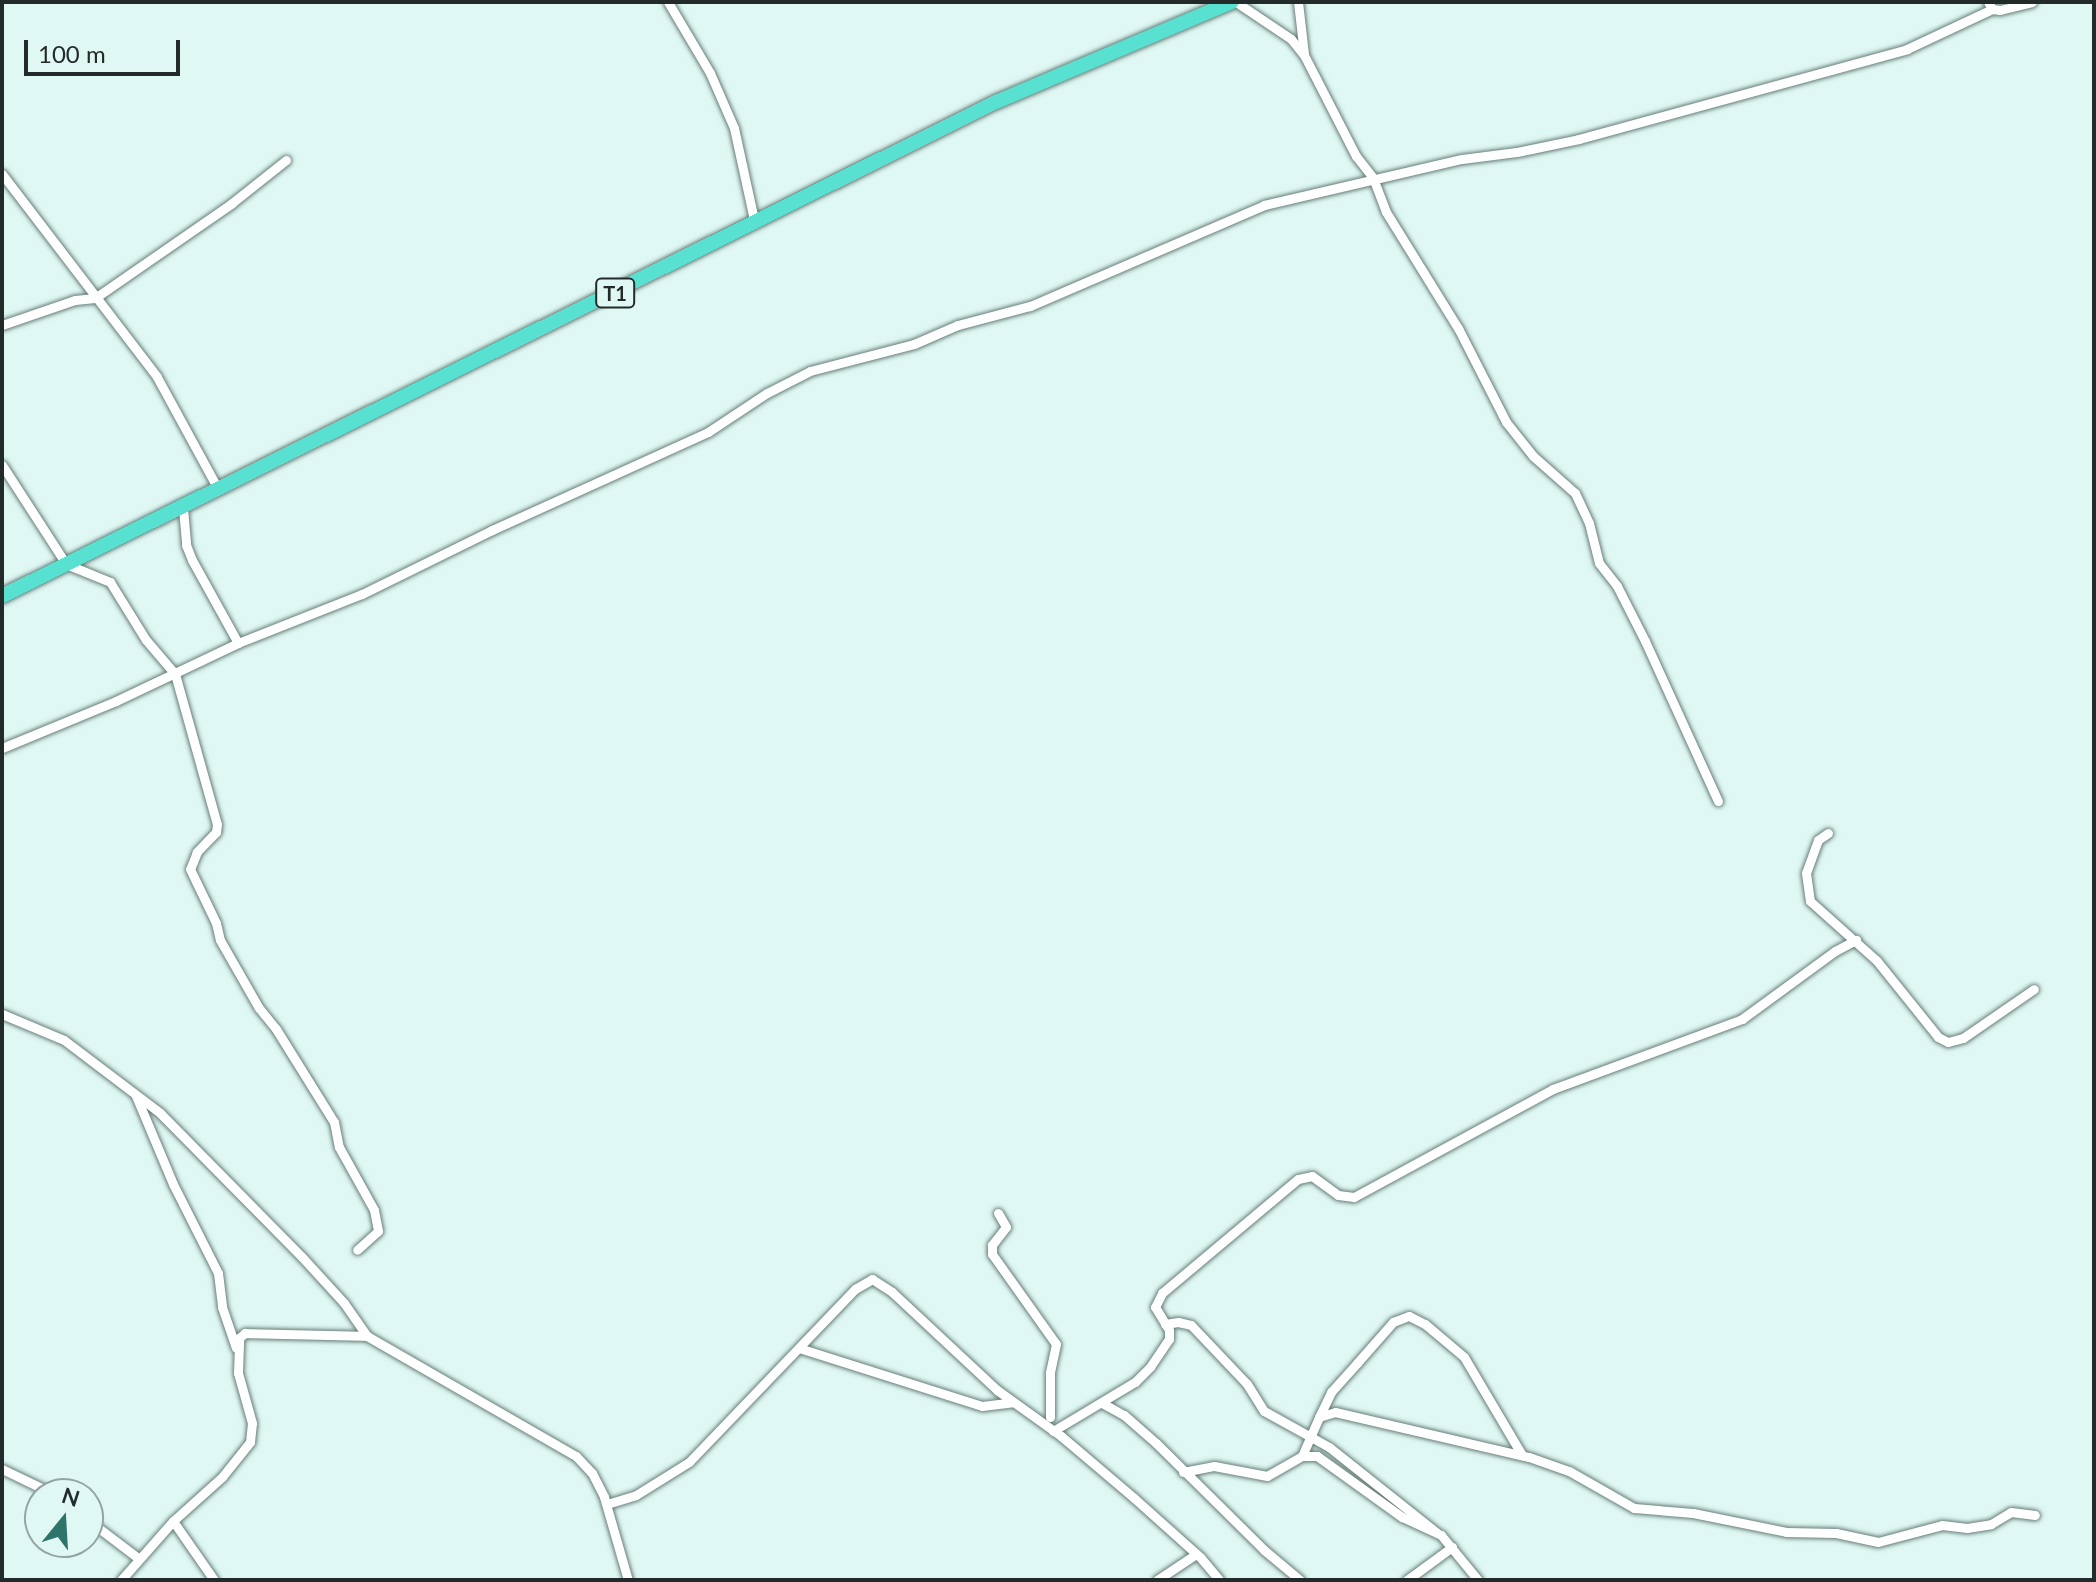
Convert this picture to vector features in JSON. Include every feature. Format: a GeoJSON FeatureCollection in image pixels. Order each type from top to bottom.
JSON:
{"type":"FeatureCollection","features":[{"type":"Feature","properties":{"kind":"highway","name":"T1"},"geometry":{"type":"LineString","coordinates":[[2,596],[996,102],[1234,2]]}},
{"type":"Feature","properties":{"kind":"street"},"geometry":{"type":"LineString","coordinates":[[668,2],[710,73],[734,128],[755,224]]}},
{"type":"Feature","properties":{"kind":"street"},"geometry":{"type":"LineString","coordinates":[[1234,2],[1291,39],[1304,55],[1356,156],[1373,178],[1386,212],[1463,337],[1506,422],[1533,456],[1575,493],[1582,506],[1599,563],[1617,586],[1718,801]]}},
{"type":"Feature","properties":{"kind":"street"},"geometry":{"type":"LineString","coordinates":[[1298,2],[1304,55]]}},
{"type":"Feature","properties":{"kind":"street"},"geometry":{"type":"LineString","coordinates":[[2,748],[175,674],[238,643],[362,594],[492,530],[708,432],[767,393],[810,371],[914,344],[958,325],[1030,306],[1264,205],[1373,178],[1579,139],[1907,49],[1990,5],[2004,10],[2032,2]]}},
{"type":"Feature","properties":{"kind":"street"},"geometry":{"type":"LineString","coordinates":[[2,325],[75,300],[95,298],[232,203],[286,160]]}},
{"type":"Feature","properties":{"kind":"street"},"geometry":{"type":"LineString","coordinates":[[2,174],[157,377],[218,489]]}},
{"type":"Feature","properties":{"kind":"street"},"geometry":{"type":"LineString","coordinates":[[2,465],[66,564],[110,582],[149,645],[175,674],[217,824],[216,832],[197,852],[190,869],[216,923],[220,940],[259,1008],[271,1021],[334,1122],[339,1147],[374,1210],[378,1231],[357,1250]]}},
{"type":"Feature","properties":{"kind":"street"},"geometry":{"type":"LineString","coordinates":[[183,508],[186,545],[192,560],[238,643]]}},
{"type":"Feature","properties":{"kind":"street"},"geometry":{"type":"LineString","coordinates":[[1828,833],[1814,850],[1805,882],[1806,892],[1819,913],[1856,940],[1938,1037],[1948,1042],[1963,1038],[2034,989]]}},
{"type":"Feature","properties":{"kind":"street"},"geometry":{"type":"LineString","coordinates":[[1053,1431],[1135,1382],[1150,1367],[1169,1339],[1155,1307],[1162,1293],[1298,1179],[1305,1176],[1318,1178],[1338,1195],[1354,1197],[1553,1089],[1742,1019],[1856,940]]}},
{"type":"Feature","properties":{"kind":"street"},"geometry":{"type":"LineString","coordinates":[[2,1014],[64,1040],[135,1093],[302,1257],[344,1303],[367,1336],[576,1456],[592,1473],[607,1504],[628,1580]]}},
{"type":"Feature","properties":{"kind":"street"},"geometry":{"type":"LineString","coordinates":[[121,1580],[173,1521],[222,1477],[250,1442],[252,1423],[238,1373],[236,1348],[222,1307],[218,1273],[173,1184],[135,1093]]}},
{"type":"Feature","properties":{"kind":"street"},"geometry":{"type":"LineString","coordinates":[[998,1213],[1006,1227],[992,1245],[992,1254],[1056,1344],[1050,1373],[1050,1417]]}},
{"type":"Feature","properties":{"kind":"street"},"geometry":{"type":"LineString","coordinates":[[607,1504],[636,1495],[689,1462],[855,1289],[872,1279],[892,1292],[1013,1402],[1053,1431],[1196,1554],[1219,1580]]}},
{"type":"Feature","properties":{"kind":"street"},"geometry":{"type":"LineString","coordinates":[[1302,1456],[1331,1392],[1393,1322],[1409,1316],[1425,1324],[1464,1357],[1522,1455]]}},
{"type":"Feature","properties":{"kind":"street"},"geometry":{"type":"LineString","coordinates":[[1165,1324],[1178,1322],[1191,1325],[1247,1384],[1264,1411],[1351,1462],[1436,1532],[1478,1580]]}},
{"type":"Feature","properties":{"kind":"street"},"geometry":{"type":"LineString","coordinates":[[236,1348],[245,1333],[367,1336]]}},
{"type":"Feature","properties":{"kind":"street"},"geometry":{"type":"LineString","coordinates":[[799,1348],[982,1406],[1013,1402]]}},
{"type":"Feature","properties":{"kind":"street"},"geometry":{"type":"LineString","coordinates":[[1102,1403],[1124,1415],[1300,1580]]}},
{"type":"Feature","properties":{"kind":"street"},"geometry":{"type":"LineString","coordinates":[[1319,1417],[1335,1412],[1359,1415],[1522,1455],[1569,1471],[1634,1508],[1693,1513],[1786,1532],[1836,1533],[1878,1542],[1942,1525],[1967,1528],[1991,1524],[2011,1512],[2035,1515]]}},
{"type":"Feature","properties":{"kind":"street"},"geometry":{"type":"LineString","coordinates":[[1036,1418],[1081,1416]]}},
{"type":"Feature","properties":{"kind":"street"},"geometry":{"type":"LineString","coordinates":[[1183,1472],[1214,1466],[1267,1476],[1302,1456],[1317,1456],[1402,1517],[1436,1532]]}},
{"type":"Feature","properties":{"kind":"street"},"geometry":{"type":"LineString","coordinates":[[2,1469],[24,1480]]}},
{"type":"Feature","properties":{"kind":"street"},"geometry":{"type":"LineString","coordinates":[[173,1521],[214,1580]]}},
{"type":"Feature","properties":{"kind":"street"},"geometry":{"type":"LineString","coordinates":[[104,1532],[138,1558]]}},
{"type":"Feature","properties":{"kind":"street"},"geometry":{"type":"LineString","coordinates":[[1407,1580],[1452,1547]]}},
{"type":"Feature","properties":{"kind":"street"},"geometry":{"type":"LineString","coordinates":[[1157,1580],[1196,1554]]}}]}
